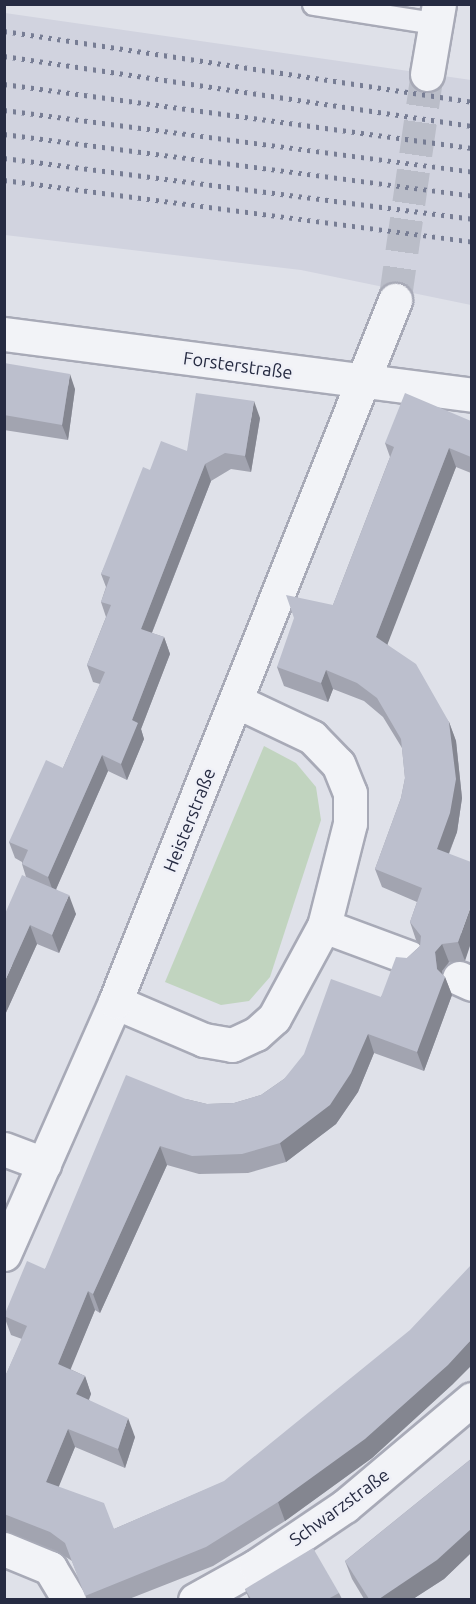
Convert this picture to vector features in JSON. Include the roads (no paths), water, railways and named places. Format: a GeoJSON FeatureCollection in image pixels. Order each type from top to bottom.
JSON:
{"type":"FeatureCollection","features":[{"type":"Feature","properties":{"kind":"street"},"geometry":{"type":"LineString","coordinates":[[427,74],[437,14]]}},
{"type":"Feature","properties":{"kind":"street","name":"Heisterstraße"},"geometry":{"type":"LineString","coordinates":[[4,1254],[115,1002],[365,382],[395,300]]}},
{"type":"Feature","properties":{"kind":"street","name":"Forsterstraße"},"geometry":{"type":"LineString","coordinates":[[4,334],[365,382],[422,386],[471,395]]}},
{"type":"Feature","properties":{"kind":"street"},"geometry":{"type":"LineString","coordinates":[[115,1002],[204,1040],[232,1045],[256,1034],[274,1018],[324,926],[350,823],[350,793],[338,764],[312,737],[237,702]]}},
{"type":"Feature","properties":{"kind":"street"},"geometry":{"type":"LineString","coordinates":[[324,926],[410,958]]}},
{"type":"Feature","properties":{"kind":"street"},"geometry":{"type":"LineString","coordinates":[[4,1149],[44,1164]]}},
{"type":"Feature","properties":{"kind":"street","name":"Schwarzstraße"},"geometry":{"type":"LineString","coordinates":[[195,1599],[256,1566],[345,1506],[471,1399]]}},
{"type":"Feature","properties":{"kind":"street"},"geometry":{"type":"LineString","coordinates":[[4,1549],[50,1568],[69,1599]]}},
{"type":"Feature","properties":{"kind":"lane"},"geometry":{"type":"LineString","coordinates":[[313,4],[437,14]]}},
{"type":"Feature","properties":{"kind":"tunnel"},"geometry":{"type":"LineString","coordinates":[[395,300],[427,74]]}},
{"type":"Feature","properties":{"kind":"railway"},"geometry":{"type":"LineString","coordinates":[[4,31],[472,102]]}},
{"type":"Feature","properties":{"kind":"railway"},"geometry":{"type":"LineString","coordinates":[[4,56],[472,126]]}},
{"type":"Feature","properties":{"kind":"railway"},"geometry":{"type":"LineString","coordinates":[[4,84],[472,148]]}},
{"type":"Feature","properties":{"kind":"railway"},"geometry":{"type":"LineString","coordinates":[[4,110],[472,172]]}},
{"type":"Feature","properties":{"kind":"railway"},"geometry":{"type":"LineString","coordinates":[[4,134],[472,196]]}},
{"type":"Feature","properties":{"kind":"railway"},"geometry":{"type":"LineString","coordinates":[[4,158],[472,219]]}},
{"type":"Feature","properties":{"kind":"railway"},"geometry":{"type":"LineString","coordinates":[[4,180],[472,242]]}}]}
